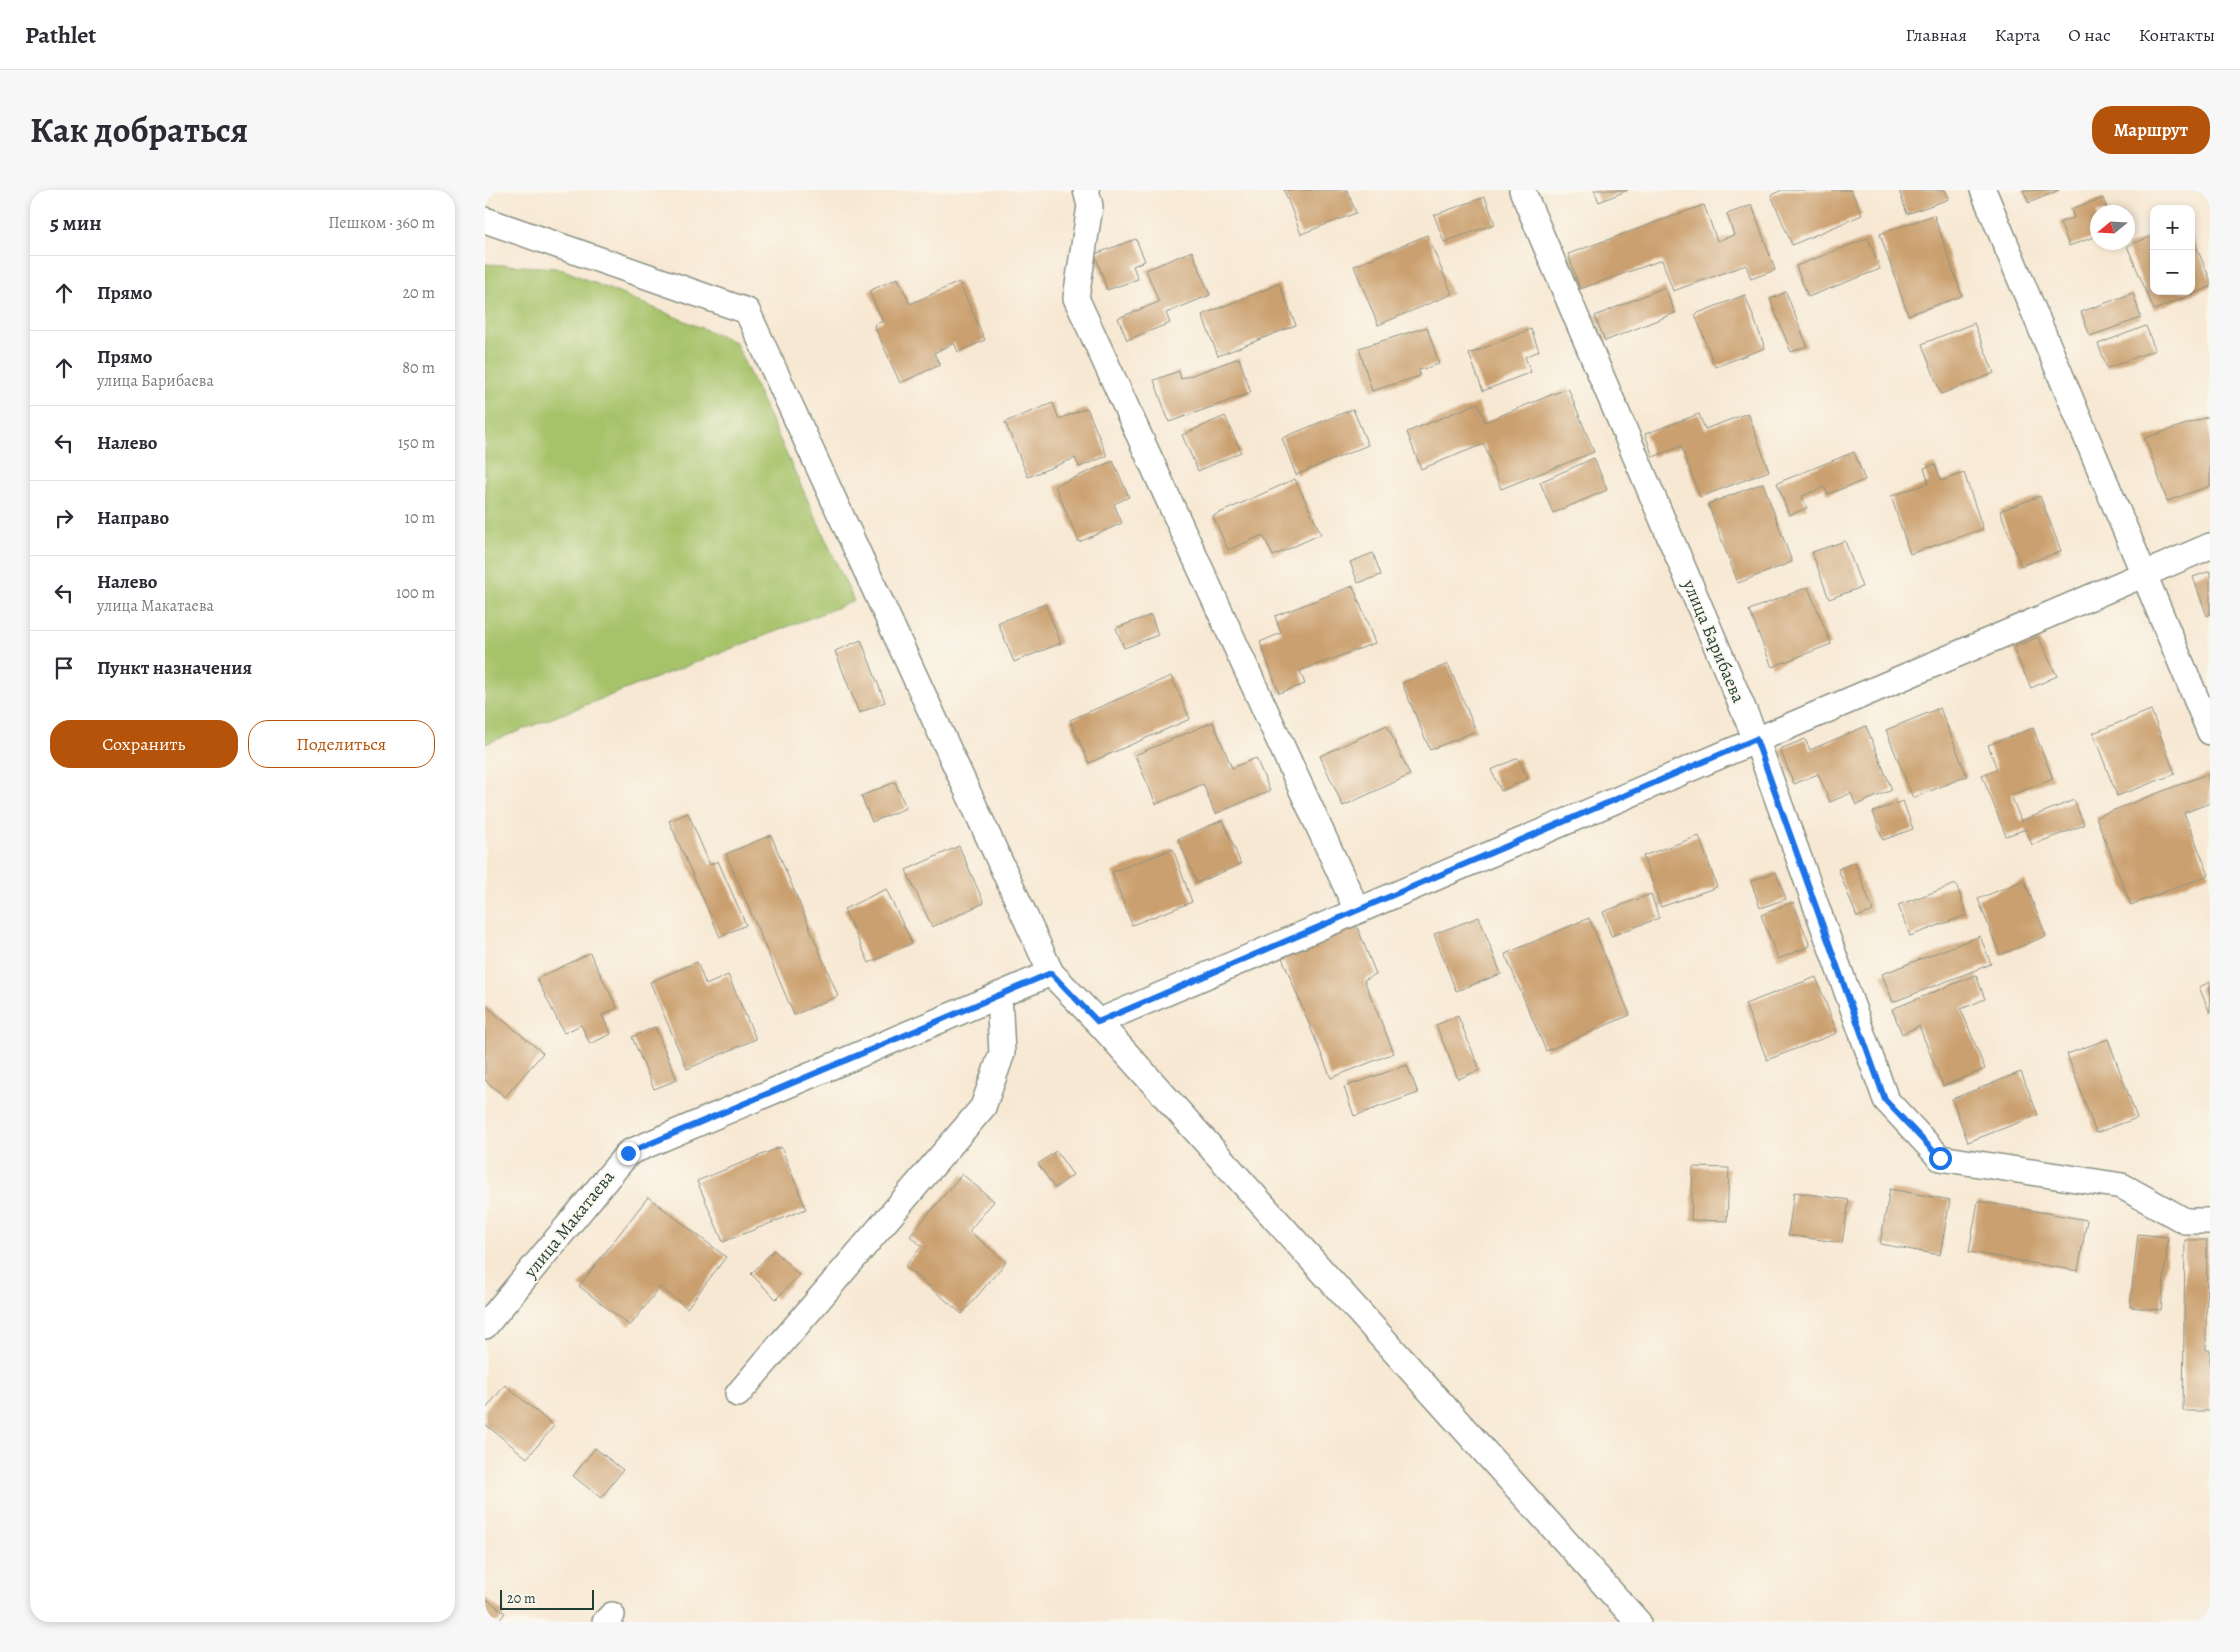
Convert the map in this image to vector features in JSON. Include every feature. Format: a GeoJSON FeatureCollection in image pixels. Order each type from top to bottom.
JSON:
{"type":"FeatureCollection","features":[{"type":"Feature","properties":{"kind":"street"},"geometry":{"type":"LineString","coordinates":[[1086,190],[1090,206],[1077,298],[1357,910]]}},
{"type":"Feature","properties":{"kind":"street","name":"улица Барибаева"},"geometry":{"type":"LineString","coordinates":[[1521,190],[1756,739],[1885,1100],[1940,1158],[2122,1186],[2185,1221],[2210,1220]]}},
{"type":"Feature","properties":{"kind":"street"},"geometry":{"type":"LineString","coordinates":[[1983,190],[2145,572],[2210,732]]}},
{"type":"Feature","properties":{"kind":"street"},"geometry":{"type":"LineString","coordinates":[[485,220],[747,311],[1051,973],[1098,1022],[1638,1622]]}},
{"type":"Feature","properties":{"kind":"street"},"geometry":{"type":"LineString","coordinates":[[1098,1022],[2145,572],[2210,546]]}},
{"type":"Feature","properties":{"kind":"street","name":"улица Макатаева"},"geometry":{"type":"LineString","coordinates":[[485,1326],[628,1153],[1051,973]]}},
{"type":"Feature","properties":{"kind":"street"},"geometry":{"type":"LineString","coordinates":[[738,1394],[983,1106],[1002,1053],[999,995]]}},
{"type":"Feature","properties":{"kind":"green space"},"geometry":{"type":"Polygon","coordinates":[[[485,264],[559,268],[735,342],[854,601],[485,744],[485,264]]]}},
{"type":"Feature","properties":{"kind":"building"},"geometry":{"type":"Polygon","coordinates":[[[1284,190],[1347,190],[1356,213],[1301,234],[1284,190]]]}},
{"type":"Feature","properties":{"kind":"building"},"geometry":{"type":"Polygon","coordinates":[[[1594,190],[1628,190],[1599,202],[1594,190]]]}},
{"type":"Feature","properties":{"kind":"building"},"geometry":{"type":"Polygon","coordinates":[[[1782,190],[1851,190],[1862,215],[1792,245],[1771,195],[1782,190]]]}},
{"type":"Feature","properties":{"kind":"building"},"geometry":{"type":"Polygon","coordinates":[[[1899,190],[1945,190],[1949,199],[1907,214],[1899,190]]]}},
{"type":"Feature","properties":{"kind":"building"},"geometry":{"type":"Polygon","coordinates":[[[2023,190],[2059,190],[2029,203],[2023,190]]]}},
{"type":"Feature","properties":{"kind":"building"},"geometry":{"type":"Polygon","coordinates":[[[1485,197],[1495,224],[1444,242],[1434,215],[1485,197]]]}},
{"type":"Feature","properties":{"kind":"building"},"geometry":{"type":"Polygon","coordinates":[[[2103,198],[2106,205],[2090,205],[2090,238],[2069,246],[2060,222],[2074,218],[2071,209],[2103,198]]]}},
{"type":"Feature","properties":{"kind":"building"},"geometry":{"type":"Polygon","coordinates":[[[1704,205],[1717,241],[1734,235],[1727,214],[1752,205],[1775,270],[1751,279],[1746,265],[1673,291],[1662,260],[1580,289],[1568,254],[1704,205]]]}},
{"type":"Feature","properties":{"kind":"building"},"geometry":{"type":"Polygon","coordinates":[[[1934,215],[1962,296],[1908,315],[1880,234],[1934,215]]]}},
{"type":"Feature","properties":{"kind":"building"},"geometry":{"type":"Polygon","coordinates":[[[1427,235],[1452,294],[1378,325],[1354,266],[1427,235]]]}},
{"type":"Feature","properties":{"kind":"building"},"geometry":{"type":"Polygon","coordinates":[[[2150,237],[2150,295],[2191,295],[2154,310],[2129,250],[2135,250],[2135,243],[2150,237]]]}},
{"type":"Feature","properties":{"kind":"building"},"geometry":{"type":"Polygon","coordinates":[[[1868,238],[1880,269],[1808,297],[1796,266],[1868,238]]]}},
{"type":"Feature","properties":{"kind":"building"},"geometry":{"type":"Polygon","coordinates":[[[1136,239],[1145,261],[1133,266],[1138,279],[1107,290],[1095,254],[1136,239]]]}},
{"type":"Feature","properties":{"kind":"building"},"geometry":{"type":"Polygon","coordinates":[[[2195,243],[2210,279],[2210,287],[2195,293],[2195,243]]]}},
{"type":"Feature","properties":{"kind":"building"},"geometry":{"type":"Polygon","coordinates":[[[1192,251],[1210,295],[1166,313],[1170,323],[1127,340],[1118,318],[1159,302],[1146,270],[1192,251]]]}},
{"type":"Feature","properties":{"kind":"building"},"geometry":{"type":"Polygon","coordinates":[[[898,278],[910,304],[959,282],[985,340],[958,352],[954,343],[934,353],[940,365],[900,383],[874,325],[883,321],[869,291],[898,278]]]}},
{"type":"Feature","properties":{"kind":"building"},"geometry":{"type":"Polygon","coordinates":[[[1279,284],[1296,325],[1218,356],[1202,315],[1279,284]]]}},
{"type":"Feature","properties":{"kind":"building"},"geometry":{"type":"Polygon","coordinates":[[[1665,287],[1675,313],[1605,341],[1595,316],[1665,287]]]}},
{"type":"Feature","properties":{"kind":"building"},"geometry":{"type":"Polygon","coordinates":[[[1786,292],[1807,346],[1791,352],[1770,299],[1786,292]]]}},
{"type":"Feature","properties":{"kind":"building"},"geometry":{"type":"Polygon","coordinates":[[[2133,293],[2141,318],[2090,336],[2081,312],[2133,293]]]}},
{"type":"Feature","properties":{"kind":"building"},"geometry":{"type":"Polygon","coordinates":[[[1745,295],[1765,348],[1715,367],[1695,314],[1745,295]]]}},
{"type":"Feature","properties":{"kind":"building"},"geometry":{"type":"Polygon","coordinates":[[[1974,323],[1994,373],[1941,394],[1922,344],[1974,323]]]}},
{"type":"Feature","properties":{"kind":"building"},"geometry":{"type":"Polygon","coordinates":[[[2146,326],[2155,350],[2107,368],[2098,344],[2146,326]]]}},
{"type":"Feature","properties":{"kind":"building"},"geometry":{"type":"Polygon","coordinates":[[[1427,327],[1439,364],[1419,370],[1420,376],[1372,391],[1359,348],[1427,327]]]}},
{"type":"Feature","properties":{"kind":"building"},"geometry":{"type":"Polygon","coordinates":[[[1531,329],[1539,351],[1525,357],[1531,372],[1483,391],[1469,354],[1531,329]]]}},
{"type":"Feature","properties":{"kind":"building"},"geometry":{"type":"Polygon","coordinates":[[[1239,358],[1251,393],[1169,422],[1154,380],[1179,371],[1181,379],[1239,358]]]}},
{"type":"Feature","properties":{"kind":"building"},"geometry":{"type":"Polygon","coordinates":[[[1568,388],[1594,452],[1501,489],[1484,444],[1421,469],[1407,432],[1478,403],[1485,422],[1568,388]]]}},
{"type":"Feature","properties":{"kind":"building"},"geometry":{"type":"Polygon","coordinates":[[[1053,403],[1059,419],[1087,408],[1107,456],[1079,467],[1075,458],[1028,477],[1005,422],[1053,403]]]}},
{"type":"Feature","properties":{"kind":"building"},"geometry":{"type":"Polygon","coordinates":[[[1353,409],[1368,445],[1296,475],[1282,438],[1353,409]]]}},
{"type":"Feature","properties":{"kind":"building"},"geometry":{"type":"Polygon","coordinates":[[[1748,413],[1769,471],[1700,497],[1681,446],[1653,457],[1645,434],[1699,414],[1705,429],[1748,413]]]}},
{"type":"Feature","properties":{"kind":"building"},"geometry":{"type":"Polygon","coordinates":[[[1225,416],[1241,452],[1198,471],[1182,435],[1225,416]]]}},
{"type":"Feature","properties":{"kind":"building"},"geometry":{"type":"Polygon","coordinates":[[[2210,416],[2210,486],[2167,501],[2145,438],[2210,416]]]}},
{"type":"Feature","properties":{"kind":"building"},"geometry":{"type":"Polygon","coordinates":[[[1854,452],[1865,480],[1828,494],[1824,487],[1802,496],[1807,508],[1789,515],[1777,483],[1854,452]]]}},
{"type":"Feature","properties":{"kind":"building"},"geometry":{"type":"Polygon","coordinates":[[[1594,458],[1607,490],[1553,513],[1540,482],[1594,458]]]}},
{"type":"Feature","properties":{"kind":"building"},"geometry":{"type":"Polygon","coordinates":[[[1113,461],[1129,497],[1114,504],[1122,523],[1079,542],[1055,486],[1113,461]]]}},
{"type":"Feature","properties":{"kind":"building"},"geometry":{"type":"Polygon","coordinates":[[[1935,464],[1941,481],[1964,473],[1983,529],[1910,554],[1891,496],[1929,483],[1924,468],[1935,464]]]}},
{"type":"Feature","properties":{"kind":"building"},"geometry":{"type":"Polygon","coordinates":[[[1295,479],[1321,534],[1273,556],[1263,535],[1228,550],[1213,516],[1295,479]]]}},
{"type":"Feature","properties":{"kind":"building"},"geometry":{"type":"Polygon","coordinates":[[[1763,483],[1792,562],[1738,583],[1708,504],[1763,483]]]}},
{"type":"Feature","properties":{"kind":"building"},"geometry":{"type":"Polygon","coordinates":[[[2040,496],[2061,551],[2021,566],[2000,511],[2040,496]]]}},
{"type":"Feature","properties":{"kind":"building"},"geometry":{"type":"Polygon","coordinates":[[[1845,541],[1862,587],[1829,599],[1812,552],[1845,541]]]}},
{"type":"Feature","properties":{"kind":"building"},"geometry":{"type":"Polygon","coordinates":[[[1373,553],[1381,575],[1358,583],[1350,562],[1373,553]]]}},
{"type":"Feature","properties":{"kind":"building"},"geometry":{"type":"Polygon","coordinates":[[[2210,571],[2210,614],[2207,616],[2193,577],[2210,571]]]}},
{"type":"Feature","properties":{"kind":"building"},"geometry":{"type":"Polygon","coordinates":[[[1353,586],[1375,643],[1300,671],[1305,684],[1279,693],[1260,642],[1281,633],[1275,616],[1353,586]]]}},
{"type":"Feature","properties":{"kind":"building"},"geometry":{"type":"Polygon","coordinates":[[[1808,587],[1831,644],[1772,667],[1749,610],[1808,587]]]}},
{"type":"Feature","properties":{"kind":"building"},"geometry":{"type":"Polygon","coordinates":[[[1045,604],[1061,643],[1014,662],[998,623],[1045,604]]]}},
{"type":"Feature","properties":{"kind":"building"},"geometry":{"type":"Polygon","coordinates":[[[1151,615],[1158,635],[1124,648],[1116,628],[1151,615]]]}},
{"type":"Feature","properties":{"kind":"building"},"geometry":{"type":"Polygon","coordinates":[[[2038,637],[2057,676],[2031,688],[2013,648],[2038,637]]]}},
{"type":"Feature","properties":{"kind":"building"},"geometry":{"type":"Polygon","coordinates":[[[861,640],[885,702],[859,713],[835,651],[861,640]]]}},
{"type":"Feature","properties":{"kind":"building"},"geometry":{"type":"Polygon","coordinates":[[[1448,664],[1476,731],[1430,750],[1402,683],[1448,664]]]}},
{"type":"Feature","properties":{"kind":"building"},"geometry":{"type":"Polygon","coordinates":[[[1171,676],[1190,719],[1089,763],[1070,720],[1171,676]]]}},
{"type":"Feature","properties":{"kind":"building"},"geometry":{"type":"Polygon","coordinates":[[[1940,708],[1967,776],[1913,798],[1886,730],[1940,708]]]}},
{"type":"Feature","properties":{"kind":"building"},"geometry":{"type":"Polygon","coordinates":[[[2151,710],[2175,774],[2117,796],[2093,733],[2151,710]]]}},
{"type":"Feature","properties":{"kind":"building"},"geometry":{"type":"Polygon","coordinates":[[[1213,722],[1232,768],[1256,758],[1270,791],[1215,814],[1203,784],[1156,804],[1135,755],[1213,722]]]}},
{"type":"Feature","properties":{"kind":"building"},"geometry":{"type":"Polygon","coordinates":[[[1387,725],[1410,775],[1343,806],[1320,756],[1387,725]]]}},
{"type":"Feature","properties":{"kind":"building"},"geometry":{"type":"Polygon","coordinates":[[[1866,726],[1892,790],[1856,805],[1851,793],[1830,802],[1818,774],[1794,784],[1780,749],[1805,739],[1810,750],[1866,726]]]}},
{"type":"Feature","properties":{"kind":"building"},"geometry":{"type":"Polygon","coordinates":[[[2033,728],[2053,779],[2011,795],[2021,821],[2074,800],[2084,825],[2032,845],[2026,829],[2006,836],[1982,775],[1997,769],[1988,745],[2033,728]]]}},
{"type":"Feature","properties":{"kind":"building"},"geometry":{"type":"Polygon","coordinates":[[[1518,758],[1528,779],[1501,791],[1491,770],[1518,758]]]}},
{"type":"Feature","properties":{"kind":"building"},"geometry":{"type":"Polygon","coordinates":[[[2207,774],[2210,783],[2210,803],[2184,813],[2209,875],[2131,905],[2096,817],[2207,774]]]}},
{"type":"Feature","properties":{"kind":"building"},"geometry":{"type":"Polygon","coordinates":[[[895,782],[906,808],[872,822],[861,796],[895,782]]]}},
{"type":"Feature","properties":{"kind":"building"},"geometry":{"type":"Polygon","coordinates":[[[1903,801],[1913,829],[1883,840],[1873,812],[1903,801]]]}},
{"type":"Feature","properties":{"kind":"building"},"geometry":{"type":"Polygon","coordinates":[[[688,813],[710,865],[718,861],[746,925],[720,937],[669,821],[688,813]]]}},
{"type":"Feature","properties":{"kind":"building"},"geometry":{"type":"Polygon","coordinates":[[[1223,820],[1241,864],[1197,883],[1178,839],[1223,820]]]}},
{"type":"Feature","properties":{"kind":"building"},"geometry":{"type":"Polygon","coordinates":[[[771,835],[838,996],[794,1015],[726,854],[771,835]]]}},
{"type":"Feature","properties":{"kind":"building"},"geometry":{"type":"Polygon","coordinates":[[[1699,836],[1717,887],[1661,907],[1643,856],[1699,836]]]}},
{"type":"Feature","properties":{"kind":"building"},"geometry":{"type":"Polygon","coordinates":[[[959,846],[984,903],[932,927],[906,870],[959,846]]]}},
{"type":"Feature","properties":{"kind":"building"},"geometry":{"type":"Polygon","coordinates":[[[1173,849],[1192,902],[1132,925],[1112,872],[1173,849]]]}},
{"type":"Feature","properties":{"kind":"building"},"geometry":{"type":"Polygon","coordinates":[[[1855,862],[1873,911],[1857,917],[1838,869],[1855,862]]]}},
{"type":"Feature","properties":{"kind":"building"},"geometry":{"type":"Polygon","coordinates":[[[1776,872],[1786,899],[1760,908],[1751,881],[1776,872]]]}},
{"type":"Feature","properties":{"kind":"building"},"geometry":{"type":"Polygon","coordinates":[[[2024,880],[2046,936],[2000,955],[1978,899],[2024,880]]]}},
{"type":"Feature","properties":{"kind":"building"},"geometry":{"type":"Polygon","coordinates":[[[1956,884],[1967,915],[1910,936],[1898,905],[1956,884]]]}},
{"type":"Feature","properties":{"kind":"building"},"geometry":{"type":"Polygon","coordinates":[[[886,889],[912,943],[869,963],[844,909],[886,889]]]}},
{"type":"Feature","properties":{"kind":"building"},"geometry":{"type":"Polygon","coordinates":[[[1651,894],[1659,918],[1611,936],[1603,912],[1651,894]]]}},
{"type":"Feature","properties":{"kind":"building"},"geometry":{"type":"Polygon","coordinates":[[[1793,902],[1810,946],[1778,959],[1761,915],[1793,902]]]}},
{"type":"Feature","properties":{"kind":"building"},"geometry":{"type":"Polygon","coordinates":[[[1479,917],[1501,974],[1456,991],[1434,934],[1479,917]]]}},
{"type":"Feature","properties":{"kind":"building"},"geometry":{"type":"Polygon","coordinates":[[[1589,918],[1630,1015],[1546,1051],[1505,954],[1589,918]]]}},
{"type":"Feature","properties":{"kind":"building"},"geometry":{"type":"Polygon","coordinates":[[[1356,924],[1376,974],[1364,980],[1394,1053],[1331,1078],[1281,955],[1356,924]]]}},
{"type":"Feature","properties":{"kind":"building"},"geometry":{"type":"Polygon","coordinates":[[[1980,936],[1991,964],[1893,1002],[1882,974],[1980,936]]]}},
{"type":"Feature","properties":{"kind":"building"},"geometry":{"type":"Polygon","coordinates":[[[590,953],[617,1008],[602,1015],[611,1034],[590,1044],[581,1025],[564,1033],[537,979],[590,953]]]}},
{"type":"Feature","properties":{"kind":"building"},"geometry":{"type":"Polygon","coordinates":[[[697,962],[706,985],[728,975],[756,1039],[687,1069],[650,982],[697,962]]]}},
{"type":"Feature","properties":{"kind":"building"},"geometry":{"type":"Polygon","coordinates":[[[1976,975],[1985,999],[1961,1009],[1985,1069],[1943,1086],[1919,1026],[1902,1034],[1892,1009],[1976,975]]]}},
{"type":"Feature","properties":{"kind":"building"},"geometry":{"type":"Polygon","coordinates":[[[1816,977],[1837,1033],[1767,1060],[1745,1004],[1816,977]]]}},
{"type":"Feature","properties":{"kind":"building"},"geometry":{"type":"Polygon","coordinates":[[[2210,982],[2210,1013],[2199,987],[2210,982]]]}},
{"type":"Feature","properties":{"kind":"building"},"geometry":{"type":"Polygon","coordinates":[[[485,1005],[543,1053],[505,1097],[485,1080],[485,1005]]]}},
{"type":"Feature","properties":{"kind":"building"},"geometry":{"type":"Polygon","coordinates":[[[1458,1016],[1480,1070],[1458,1079],[1436,1025],[1458,1016]]]}},
{"type":"Feature","properties":{"kind":"building"},"geometry":{"type":"Polygon","coordinates":[[[655,1027],[677,1080],[654,1089],[632,1037],[655,1027]]]}},
{"type":"Feature","properties":{"kind":"building"},"geometry":{"type":"Polygon","coordinates":[[[2108,1039],[2137,1118],[2096,1133],[2067,1054],[2108,1039]]]}},
{"type":"Feature","properties":{"kind":"building"},"geometry":{"type":"Polygon","coordinates":[[[1407,1065],[1418,1093],[1354,1116],[1344,1087],[1407,1065]]]}},
{"type":"Feature","properties":{"kind":"building"},"geometry":{"type":"Polygon","coordinates":[[[2021,1072],[2038,1115],[1968,1142],[1952,1099],[2021,1072]]]}},
{"type":"Feature","properties":{"kind":"building"},"geometry":{"type":"Polygon","coordinates":[[[781,1147],[806,1209],[723,1242],[697,1181],[781,1147]]]}},
{"type":"Feature","properties":{"kind":"building"},"geometry":{"type":"Polygon","coordinates":[[[1056,1151],[1073,1175],[1055,1188],[1038,1164],[1056,1151]]]}},
{"type":"Feature","properties":{"kind":"building"},"geometry":{"type":"Polygon","coordinates":[[[1693,1167],[1729,1168],[1727,1221],[1691,1220],[1693,1167]]]}},
{"type":"Feature","properties":{"kind":"building"},"geometry":{"type":"Polygon","coordinates":[[[962,1174],[994,1201],[969,1231],[1006,1262],[962,1314],[905,1266],[922,1246],[910,1236],[962,1174]]]}},
{"type":"Feature","properties":{"kind":"building"},"geometry":{"type":"Polygon","coordinates":[[[1890,1189],[1950,1200],[1940,1255],[1880,1244],[1890,1189]]]}},
{"type":"Feature","properties":{"kind":"building"},"geometry":{"type":"Polygon","coordinates":[[[1794,1192],[1849,1200],[1842,1243],[1788,1235],[1794,1192]]]}},
{"type":"Feature","properties":{"kind":"building"},"geometry":{"type":"Polygon","coordinates":[[[648,1197],[726,1257],[687,1308],[660,1287],[630,1326],[579,1286],[648,1197]]]}},
{"type":"Feature","properties":{"kind":"building"},"geometry":{"type":"Polygon","coordinates":[[[1978,1201],[2087,1220],[2078,1271],[1969,1252],[1978,1201]]]}},
{"type":"Feature","properties":{"kind":"building"},"geometry":{"type":"Polygon","coordinates":[[[2138,1234],[2168,1237],[2161,1310],[2130,1307],[2138,1234]]]}},
{"type":"Feature","properties":{"kind":"building"},"geometry":{"type":"Polygon","coordinates":[[[2185,1240],[2207,1240],[2206,1350],[2210,1350],[2210,1411],[2183,1411],[2185,1240]]]}},
{"type":"Feature","properties":{"kind":"building"},"geometry":{"type":"Polygon","coordinates":[[[774,1250],[799,1275],[776,1299],[751,1274],[774,1250]]]}},
{"type":"Feature","properties":{"kind":"building"},"geometry":{"type":"Polygon","coordinates":[[[505,1385],[554,1426],[527,1458],[485,1424],[485,1410],[505,1385]]]}},
{"type":"Feature","properties":{"kind":"building"},"geometry":{"type":"Polygon","coordinates":[[[595,1448],[623,1470],[601,1498],[573,1476],[595,1448]]]}},
{"type":"Feature","properties":{"kind":"building"},"geometry":{"type":"Polygon","coordinates":[[[485,1598],[505,1613],[498,1622],[485,1622],[485,1598]]]}},
{"type":"Feature","properties":{"kind":"route"},"geometry":{"type":"LineString","coordinates":[[628,1153],[1051,973],[1098,1022],[1756,739],[1885,1100],[1940,1158]]}}]}
